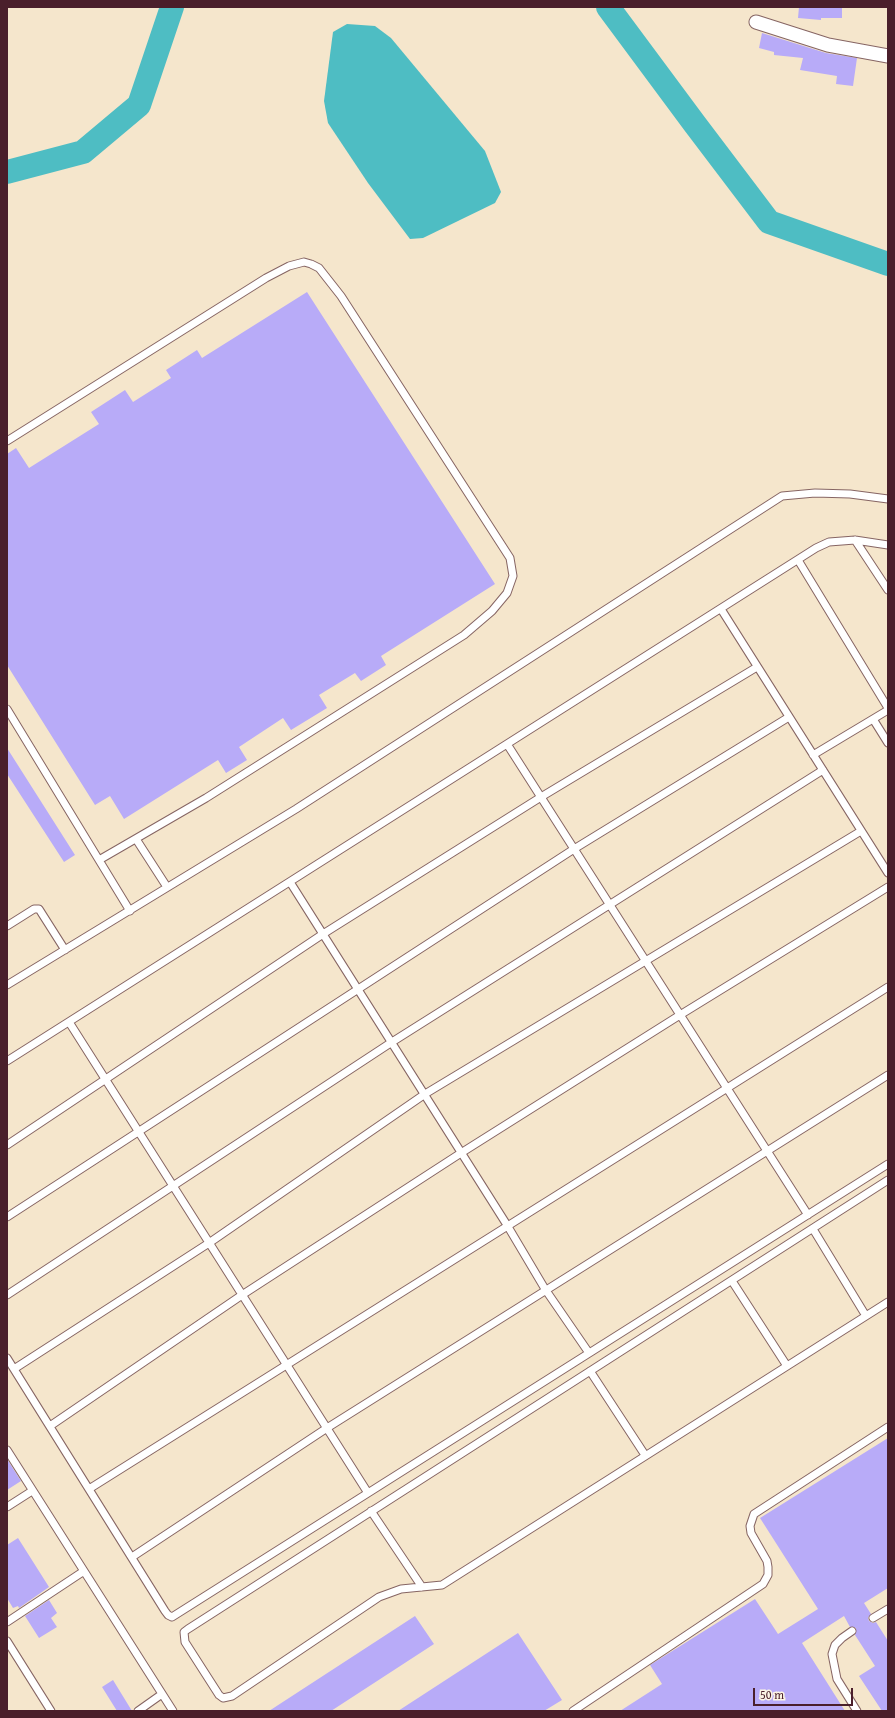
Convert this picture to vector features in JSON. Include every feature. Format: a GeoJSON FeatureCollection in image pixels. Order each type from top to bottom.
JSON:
{"type":"FeatureCollection","features":[{"type":"Feature","properties":{"kind":"street"},"geometry":{"type":"LineString","coordinates":[[756,22],[828,45],[888,56]]}},
{"type":"Feature","properties":{"kind":"lane"},"geometry":{"type":"LineString","coordinates":[[7,441],[266,278],[289,266],[304,262],[319,268],[341,296],[510,558],[514,576],[507,594],[492,611],[464,635],[136,840],[99,860]]}},
{"type":"Feature","properties":{"kind":"lane"},"geometry":{"type":"LineString","coordinates":[[7,985],[296,809],[782,496],[816,493],[850,494],[888,499]]}},
{"type":"Feature","properties":{"kind":"lane"},"geometry":{"type":"LineString","coordinates":[[7,1061],[798,560],[829,542],[855,540],[888,545]]}},
{"type":"Feature","properties":{"kind":"lane"},"geometry":{"type":"LineString","coordinates":[[855,540],[888,590]]}},
{"type":"Feature","properties":{"kind":"lane"},"geometry":{"type":"LineString","coordinates":[[798,560],[888,709],[813,755]]}},
{"type":"Feature","properties":{"kind":"lane"},"geometry":{"type":"LineString","coordinates":[[721,609],[888,873]]}},
{"type":"Feature","properties":{"kind":"lane"},"geometry":{"type":"LineString","coordinates":[[7,1144],[106,1080],[323,934],[541,797],[757,667]]}},
{"type":"Feature","properties":{"kind":"lane"},"geometry":{"type":"LineString","coordinates":[[7,709],[130,911]]}},
{"type":"Feature","properties":{"kind":"lane"},"geometry":{"type":"LineString","coordinates":[[7,1217],[574,849],[789,717]]}},
{"type":"Feature","properties":{"kind":"lane"},"geometry":{"type":"LineString","coordinates":[[873,719],[888,743]]}},
{"type":"Feature","properties":{"kind":"lane"},"geometry":{"type":"LineString","coordinates":[[507,744],[808,1215]]}},
{"type":"Feature","properties":{"kind":"lane"},"geometry":{"type":"LineString","coordinates":[[7,1295],[392,1042],[610,906],[823,770]]}},
{"type":"Feature","properties":{"kind":"lane"},"geometry":{"type":"LineString","coordinates":[[14,1369],[209,1243],[424,1094],[646,962],[861,831]]}},
{"type":"Feature","properties":{"kind":"lane"},"geometry":{"type":"LineString","coordinates":[[136,840],[167,887]]}},
{"type":"Feature","properties":{"kind":"lane"},"geometry":{"type":"LineString","coordinates":[[290,882],[546,1289],[588,1353]]}},
{"type":"Feature","properties":{"kind":"lane"},"geometry":{"type":"LineString","coordinates":[[50,1426],[242,1295],[461,1153],[680,1015],[888,887]]}},
{"type":"Feature","properties":{"kind":"lane"},"geometry":{"type":"LineString","coordinates":[[7,926],[34,909],[39,909],[65,950]]}},
{"type":"Feature","properties":{"kind":"lane"},"geometry":{"type":"LineString","coordinates":[[89,1489],[888,987]]}},
{"type":"Feature","properties":{"kind":"lane"},"geometry":{"type":"LineString","coordinates":[[69,1022],[368,1493]]}},
{"type":"Feature","properties":{"kind":"lane"},"geometry":{"type":"LineString","coordinates":[[132,1557],[326,1428],[888,1075]]}},
{"type":"Feature","properties":{"kind":"lane"},"geometry":{"type":"LineString","coordinates":[[7,1358],[165,1611],[172,1617],[888,1164]]}},
{"type":"Feature","properties":{"kind":"lane"},"geometry":{"type":"LineString","coordinates":[[888,1180],[184,1632],[186,1642],[223,1698],[232,1696],[379,1597],[401,1589],[442,1585],[888,1302]]}},
{"type":"Feature","properties":{"kind":"lane"},"geometry":{"type":"LineString","coordinates":[[813,1229],[866,1316]]}},
{"type":"Feature","properties":{"kind":"lane"},"geometry":{"type":"LineString","coordinates":[[732,1281],[787,1366]]}},
{"type":"Feature","properties":{"kind":"lane"},"geometry":{"type":"LineString","coordinates":[[590,1371],[646,1455]]}},
{"type":"Feature","properties":{"kind":"lane"},"geometry":{"type":"LineString","coordinates":[[573,1711],[763,1584],[768,1575],[768,1567],[767,1561],[751,1533],[750,1526],[754,1514],[888,1427]]}},
{"type":"Feature","properties":{"kind":"lane"},"geometry":{"type":"LineString","coordinates":[[7,1450],[173,1711]]}},
{"type":"Feature","properties":{"kind":"lane"},"geometry":{"type":"LineString","coordinates":[[7,1507],[32,1491]]}},
{"type":"Feature","properties":{"kind":"lane"},"geometry":{"type":"LineString","coordinates":[[371,1511],[422,1587]]}},
{"type":"Feature","properties":{"kind":"lane"},"geometry":{"type":"LineString","coordinates":[[7,1622],[84,1571]]}},
{"type":"Feature","properties":{"kind":"lane"},"geometry":{"type":"LineString","coordinates":[[873,1618],[888,1609]]}},
{"type":"Feature","properties":{"kind":"lane"},"geometry":{"type":"LineString","coordinates":[[852,1631],[835,1645],[832,1654],[837,1679],[857,1711]]}},
{"type":"Feature","properties":{"kind":"lane"},"geometry":{"type":"LineString","coordinates":[[7,1641],[51,1711]]}},
{"type":"Feature","properties":{"kind":"lane"},"geometry":{"type":"LineString","coordinates":[[138,1711],[162,1694]]}},
{"type":"Feature","properties":{"kind":"water"},"geometry":{"type":"Polygon","coordinates":[[[347,24],[375,26],[391,38],[485,151],[501,192],[495,203],[423,238],[410,239],[368,183],[328,123],[324,101],[333,32],[347,24]]]}},
{"type":"Feature","properties":{"kind":"building"},"geometry":{"type":"Polygon","coordinates":[[[799,7],[842,7],[842,18],[821,18],[821,20],[798,18],[799,7]]]}},
{"type":"Feature","properties":{"kind":"building"},"geometry":{"type":"Polygon","coordinates":[[[762,33],[826,53],[857,58],[853,86],[836,84],[837,76],[800,70],[803,58],[774,55],[774,52],[759,48],[762,33]]]}},
{"type":"Feature","properties":{"kind":"building"},"geometry":{"type":"Polygon","coordinates":[[[307,292],[495,584],[381,656],[386,665],[361,681],[355,673],[319,695],[327,708],[291,730],[283,718],[239,747],[247,760],[226,773],[218,760],[124,819],[110,796],[95,805],[7,665],[7,454],[16,448],[29,468],[99,424],[91,412],[125,390],[133,402],[171,378],[166,370],[197,350],[202,358],[307,292]]]}},
{"type":"Feature","properties":{"kind":"building"},"geometry":{"type":"Polygon","coordinates":[[[7,748],[75,855],[64,862],[7,774],[7,748]]]}},
{"type":"Feature","properties":{"kind":"building"},"geometry":{"type":"Polygon","coordinates":[[[888,1438],[888,1588],[864,1603],[871,1614],[868,1618],[869,1621],[873,1623],[876,1622],[888,1641],[888,1711],[882,1711],[859,1676],[875,1666],[855,1635],[856,1628],[850,1627],[844,1616],[802,1643],[845,1711],[620,1711],[662,1684],[650,1665],[755,1599],[778,1634],[818,1609],[760,1518],[888,1438]]]}},
{"type":"Feature","properties":{"kind":"building"},"geometry":{"type":"Polygon","coordinates":[[[7,1459],[21,1481],[7,1490],[7,1459]]]}},
{"type":"Feature","properties":{"kind":"building"},"geometry":{"type":"Polygon","coordinates":[[[18,1538],[49,1587],[19,1608],[18,1606],[13,1608],[7,1598],[7,1545],[18,1538]]]}},
{"type":"Feature","properties":{"kind":"building"},"geometry":{"type":"Polygon","coordinates":[[[49,1600],[57,1613],[51,1618],[57,1627],[39,1638],[25,1616],[49,1600]]]}},
{"type":"Feature","properties":{"kind":"building"},"geometry":{"type":"Polygon","coordinates":[[[415,1616],[434,1644],[331,1711],[269,1711],[415,1616]]]}},
{"type":"Feature","properties":{"kind":"building"},"geometry":{"type":"Polygon","coordinates":[[[518,1633],[562,1700],[544,1711],[398,1711],[518,1633]]]}},
{"type":"Feature","properties":{"kind":"building"},"geometry":{"type":"Polygon","coordinates":[[[113,1680],[132,1711],[117,1711],[102,1687],[113,1680]]]}},
{"type":"Feature","properties":{"kind":"waterway"},"geometry":{"type":"LineString","coordinates":[[7,172],[83,152],[139,105],[172,7]]}},
{"type":"Feature","properties":{"kind":"waterway"},"geometry":{"type":"LineString","coordinates":[[608,7],[769,222],[888,264]]}}]}
